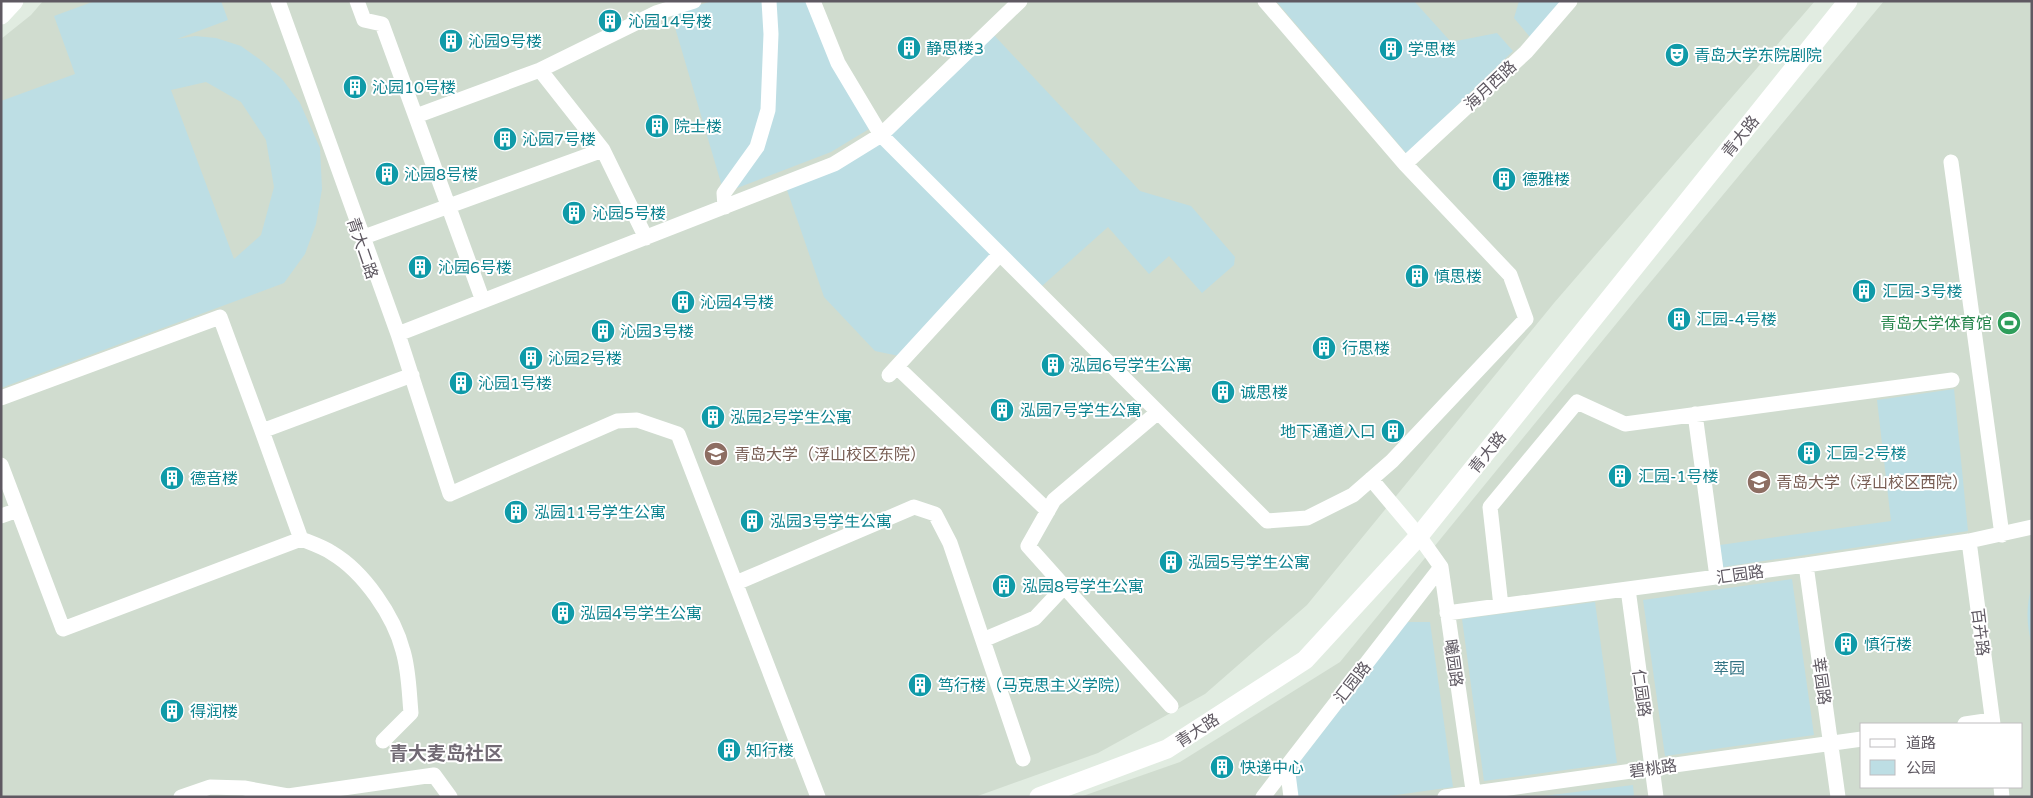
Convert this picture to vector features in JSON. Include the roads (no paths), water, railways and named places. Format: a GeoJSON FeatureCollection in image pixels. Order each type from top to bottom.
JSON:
{"type":"FeatureCollection","features":[{"type":"Feature","properties":{"kind":"street"},"geometry":{"type":"LineString","coordinates":[[1,15],[14,1]]}},
{"type":"Feature","properties":{"kind":"street"},"geometry":{"type":"LineString","coordinates":[[277,1],[364,237],[450,494],[617,421],[637,420],[678,434],[818,797]]}},
{"type":"Feature","properties":{"kind":"street","name":"青大二路"},"geometry":{"type":"LineString","coordinates":[[277,1],[410,375]]}},
{"type":"Feature","properties":{"kind":"street"},"geometry":{"type":"LineString","coordinates":[[357,1],[364,20],[382,24],[450,206],[483,301]]}},
{"type":"Feature","properties":{"kind":"street"},"geometry":{"type":"LineString","coordinates":[[416,116],[540,70],[656,13],[694,1]]}},
{"type":"Feature","properties":{"kind":"street"},"geometry":{"type":"LineString","coordinates":[[725,207],[724,193],[756,146],[768,110],[771,34],[769,1]]}},
{"type":"Feature","properties":{"kind":"street"},"geometry":{"type":"LineString","coordinates":[[813,1],[838,63],[882,135],[1267,521],[1307,518],[1353,495],[1392,461],[1526,319],[1510,275],[1404,164],[1264,1]]}},
{"type":"Feature","properties":{"kind":"street"},"geometry":{"type":"LineString","coordinates":[[398,334],[834,164],[882,135],[1020,1]]}},
{"type":"Feature","properties":{"kind":"street","name":"海月西路"},"geometry":{"type":"LineString","coordinates":[[1404,164],[1526,52],[1570,1]]}},
{"type":"Feature","properties":{"kind":"street","name":"青大路"},"geometry":{"type":"LineString","coordinates":[[1039,797],[1168,749],[1305,660],[1419,536],[1848,1]]}},
{"type":"Feature","properties":{"kind":"street"},"geometry":{"type":"LineString","coordinates":[[540,70],[603,150],[646,238]]}},
{"type":"Feature","properties":{"kind":"street"},"geometry":{"type":"LineString","coordinates":[[364,237],[603,150]]}},
{"type":"Feature","properties":{"kind":"street"},"geometry":{"type":"LineString","coordinates":[[1951,162],[2002,535]]}},
{"type":"Feature","properties":{"kind":"street"},"geometry":{"type":"LineString","coordinates":[[1000,254],[893,371],[1048,511]]}},
{"type":"Feature","properties":{"kind":"street"},"geometry":{"type":"LineString","coordinates":[[1,398],[220,317],[301,539],[333,554],[361,578],[388,613],[400,642],[408,673],[411,712],[383,741]]}},
{"type":"Feature","properties":{"kind":"street"},"geometry":{"type":"LineString","coordinates":[[262,431],[410,375]]}},
{"type":"Feature","properties":{"kind":"street"},"geometry":{"type":"LineString","coordinates":[[1501,606],[1490,508],[1577,402],[1625,424],[1952,380]]}},
{"type":"Feature","properties":{"kind":"street"},"geometry":{"type":"LineString","coordinates":[[1158,412],[1054,500],[1028,546],[1171,706]]}},
{"type":"Feature","properties":{"kind":"street"},"geometry":{"type":"LineString","coordinates":[[1695,414],[1717,577]]}},
{"type":"Feature","properties":{"kind":"street"},"geometry":{"type":"LineString","coordinates":[[1,465],[64,630],[301,539]]}},
{"type":"Feature","properties":{"kind":"street","name":"曦园路"},"geometry":{"type":"LineString","coordinates":[[1371,479],[1419,536],[1441,567],[1473,795]]}},
{"type":"Feature","properties":{"kind":"street"},"geometry":{"type":"LineString","coordinates":[[736,582],[914,507],[935,514],[950,542],[1023,758]]}},
{"type":"Feature","properties":{"kind":"street"},"geometry":{"type":"LineString","coordinates":[[1,516],[18,510]]}},
{"type":"Feature","properties":{"kind":"street","name":"汇园路"},"geometry":{"type":"LineString","coordinates":[[1447,613],[1806,565],[1969,541],[2032,527]]}},
{"type":"Feature","properties":{"kind":"street","name":"百卉路"},"geometry":{"type":"LineString","coordinates":[[1969,541],[1992,722]]}},
{"type":"Feature","properties":{"kind":"street","name":"莘园路"},"geometry":{"type":"LineString","coordinates":[[1806,565],[1837,797]]}},
{"type":"Feature","properties":{"kind":"street","name":"汇园路"},"geometry":{"type":"LineString","coordinates":[[1263,797],[1441,567]]}},
{"type":"Feature","properties":{"kind":"street"},"geometry":{"type":"LineString","coordinates":[[983,640],[1035,618],[1064,587]]}},
{"type":"Feature","properties":{"kind":"street","name":"仁园路"},"geometry":{"type":"LineString","coordinates":[[1628,589],[1656,797]]}},
{"type":"Feature","properties":{"kind":"street"},"geometry":{"type":"LineString","coordinates":[[1978,723],[1992,722]]}},
{"type":"Feature","properties":{"kind":"street","name":"碧桃路"},"geometry":{"type":"LineString","coordinates":[[1445,797],[1473,795],[1860,739]]}},
{"type":"Feature","properties":{"kind":"street"},"geometry":{"type":"LineString","coordinates":[[1287,766],[1291,797]]}},
{"type":"Feature","properties":{"kind":"street"},"geometry":{"type":"LineString","coordinates":[[181,797],[210,787],[244,788],[288,796],[434,775],[450,797]]}},
{"type":"Feature","properties":{"kind":"place","name":"沁园14号楼"},"geometry":{"type":"Point","coordinates":[610,21]}},
{"type":"Feature","properties":{"kind":"place","name":"沁园9号楼"},"geometry":{"type":"Point","coordinates":[451,41]}},
{"type":"Feature","properties":{"kind":"place","name":"静思楼3"},"geometry":{"type":"Point","coordinates":[909,48]}},
{"type":"Feature","properties":{"kind":"place","name":"学思楼"},"geometry":{"type":"Point","coordinates":[1391,49]}},
{"type":"Feature","properties":{"kind":"place","name":"青岛大学东院剧院"},"geometry":{"type":"Point","coordinates":[1677,55]}},
{"type":"Feature","properties":{"kind":"place","name":"沁园10号楼"},"geometry":{"type":"Point","coordinates":[355,87]}},
{"type":"Feature","properties":{"kind":"place","name":"院士楼"},"geometry":{"type":"Point","coordinates":[657,126]}},
{"type":"Feature","properties":{"kind":"place","name":"沁园7号楼"},"geometry":{"type":"Point","coordinates":[505,139]}},
{"type":"Feature","properties":{"kind":"place","name":"沁园8号楼"},"geometry":{"type":"Point","coordinates":[387,174]}},
{"type":"Feature","properties":{"kind":"place","name":"德雅楼"},"geometry":{"type":"Point","coordinates":[1504,179]}},
{"type":"Feature","properties":{"kind":"place","name":"沁园5号楼"},"geometry":{"type":"Point","coordinates":[574,213]}},
{"type":"Feature","properties":{"kind":"place","name":"沁园6号楼"},"geometry":{"type":"Point","coordinates":[420,267]}},
{"type":"Feature","properties":{"kind":"place","name":"慎思楼"},"geometry":{"type":"Point","coordinates":[1417,276]}},
{"type":"Feature","properties":{"kind":"place","name":"汇园-3号楼"},"geometry":{"type":"Point","coordinates":[1864,291]}},
{"type":"Feature","properties":{"kind":"place","name":"沁园4号楼"},"geometry":{"type":"Point","coordinates":[683,302]}},
{"type":"Feature","properties":{"kind":"place","name":"汇园-4号楼"},"geometry":{"type":"Point","coordinates":[1679,319]}},
{"type":"Feature","properties":{"kind":"place","name":"青岛大学体育馆"},"geometry":{"type":"Point","coordinates":[2009,323]}},
{"type":"Feature","properties":{"kind":"place","name":"沁园3号楼"},"geometry":{"type":"Point","coordinates":[603,331]}},
{"type":"Feature","properties":{"kind":"place","name":"行思楼"},"geometry":{"type":"Point","coordinates":[1324,348]}},
{"type":"Feature","properties":{"kind":"place","name":"沁园2号楼"},"geometry":{"type":"Point","coordinates":[531,358]}},
{"type":"Feature","properties":{"kind":"place","name":"泓园6号学生公寓"},"geometry":{"type":"Point","coordinates":[1053,365]}},
{"type":"Feature","properties":{"kind":"place","name":"沁园1号楼"},"geometry":{"type":"Point","coordinates":[461,383]}},
{"type":"Feature","properties":{"kind":"place","name":"诚思楼"},"geometry":{"type":"Point","coordinates":[1223,392]}},
{"type":"Feature","properties":{"kind":"place","name":"泓园7号学生公寓"},"geometry":{"type":"Point","coordinates":[1002,410]}},
{"type":"Feature","properties":{"kind":"place","name":"泓园2号学生公寓"},"geometry":{"type":"Point","coordinates":[713,417]}},
{"type":"Feature","properties":{"kind":"place","name":"地下通道入口"},"geometry":{"type":"Point","coordinates":[1393,431]}},
{"type":"Feature","properties":{"kind":"place","name":"汇园-2号楼"},"geometry":{"type":"Point","coordinates":[1809,453]}},
{"type":"Feature","properties":{"kind":"place","name":"青岛大学（浮山校区东院）"},"geometry":{"type":"Point","coordinates":[716,454]}},
{"type":"Feature","properties":{"kind":"place","name":"汇园-1号楼"},"geometry":{"type":"Point","coordinates":[1620,476]}},
{"type":"Feature","properties":{"kind":"place","name":"德音楼"},"geometry":{"type":"Point","coordinates":[172,478]}},
{"type":"Feature","properties":{"kind":"place","name":"青岛大学（浮山校区西院）"},"geometry":{"type":"Point","coordinates":[1759,482]}},
{"type":"Feature","properties":{"kind":"place","name":"泓园11号学生公寓"},"geometry":{"type":"Point","coordinates":[516,512]}},
{"type":"Feature","properties":{"kind":"place","name":"泓园3号学生公寓"},"geometry":{"type":"Point","coordinates":[752,521]}},
{"type":"Feature","properties":{"kind":"place","name":"泓园5号学生公寓"},"geometry":{"type":"Point","coordinates":[1171,562]}},
{"type":"Feature","properties":{"kind":"place","name":"泓园8号学生公寓"},"geometry":{"type":"Point","coordinates":[1004,586]}},
{"type":"Feature","properties":{"kind":"place","name":"泓园4号学生公寓"},"geometry":{"type":"Point","coordinates":[563,613]}},
{"type":"Feature","properties":{"kind":"place","name":"慎行楼"},"geometry":{"type":"Point","coordinates":[1846,644]}},
{"type":"Feature","properties":{"kind":"place","name":"笃行楼（马克思主义学院）"},"geometry":{"type":"Point","coordinates":[920,685]}},
{"type":"Feature","properties":{"kind":"place","name":"得润楼"},"geometry":{"type":"Point","coordinates":[172,711]}},
{"type":"Feature","properties":{"kind":"place","name":"知行楼"},"geometry":{"type":"Point","coordinates":[729,750]}},
{"type":"Feature","properties":{"kind":"place","name":"快递中心"},"geometry":{"type":"Point","coordinates":[1222,767]}},
{"type":"Feature","properties":{"kind":"district","name":"青大麦岛社区"},"geometry":{"type":"Point","coordinates":[446,753]}},
{"type":"Feature","properties":{"kind":"park label","name":"萃园"},"geometry":{"type":"Point","coordinates":[1729,668]}}]}
